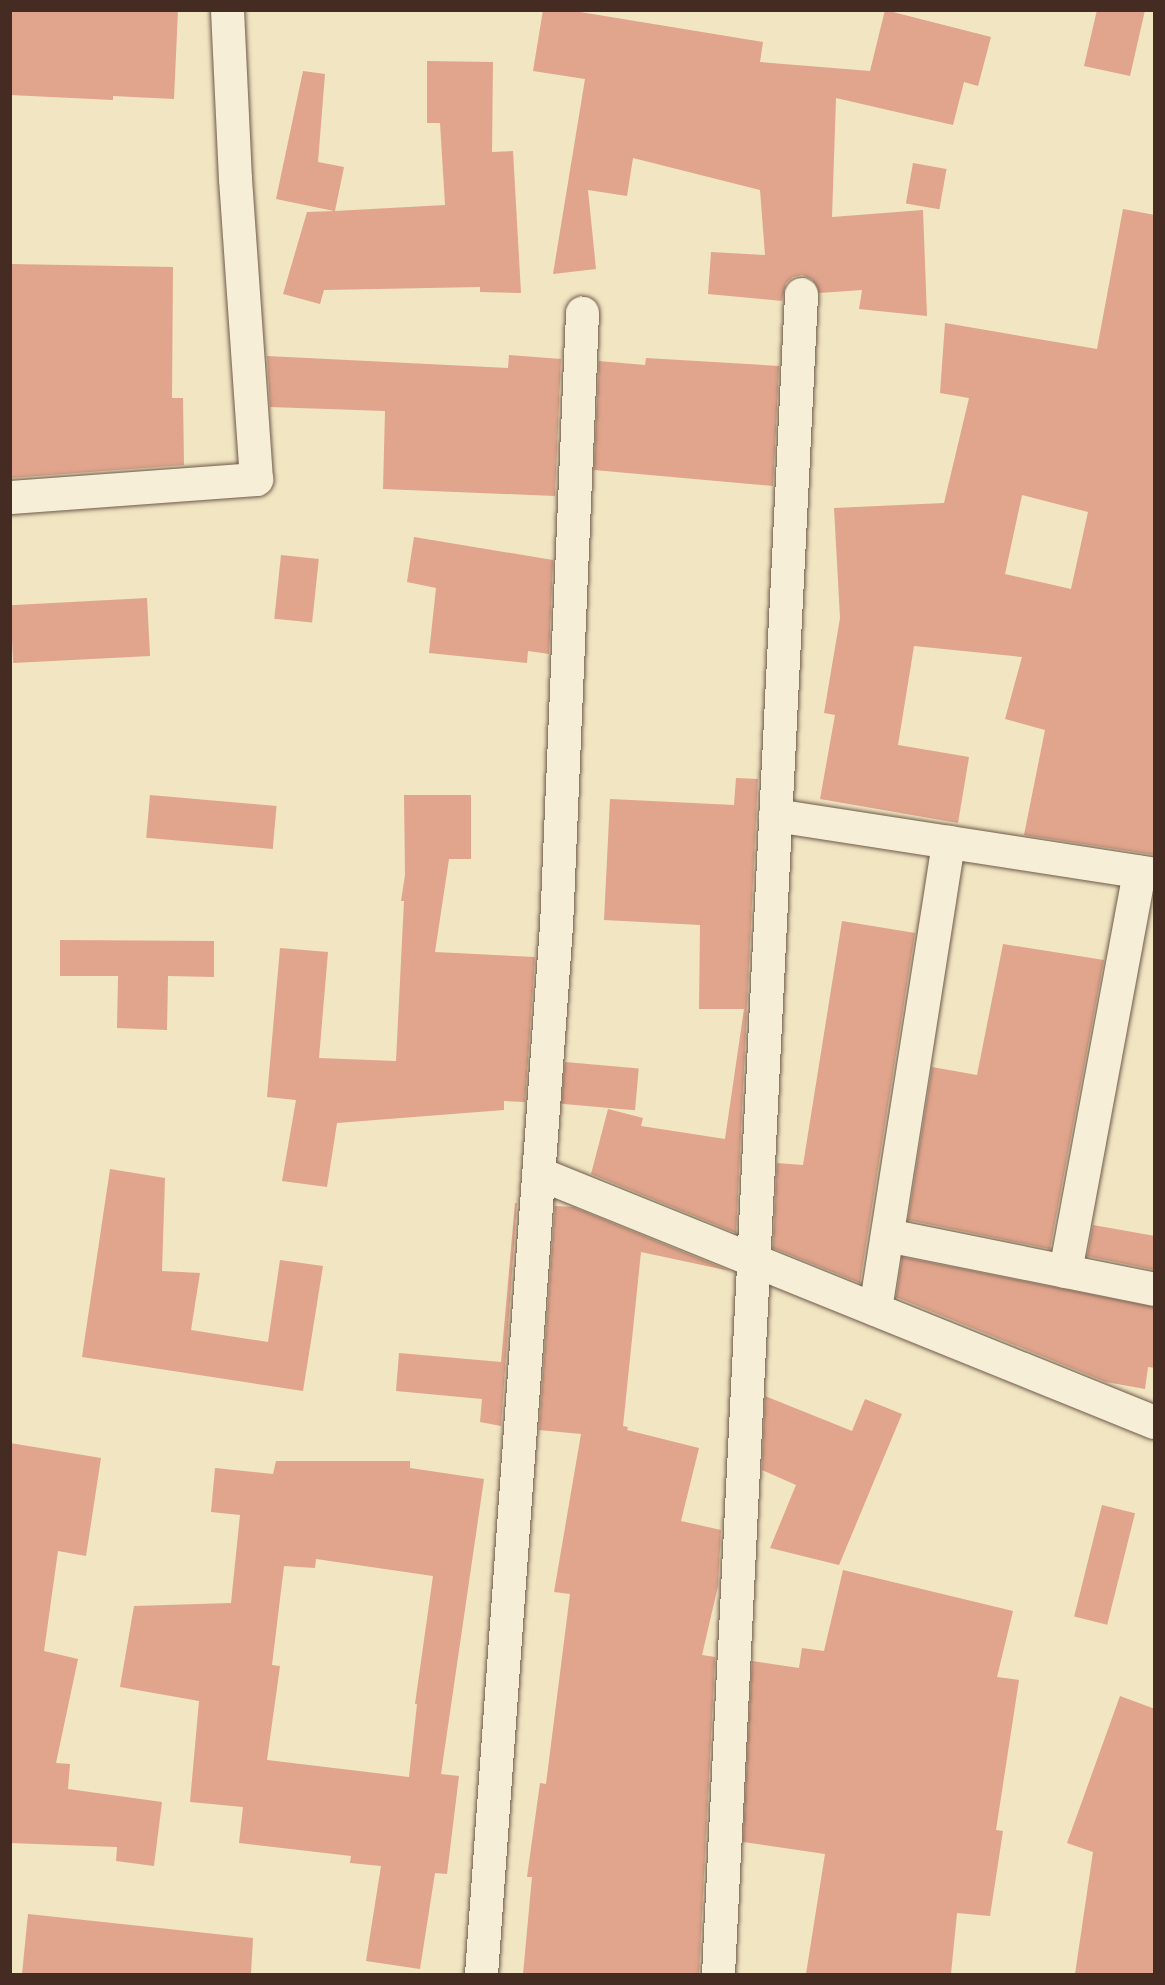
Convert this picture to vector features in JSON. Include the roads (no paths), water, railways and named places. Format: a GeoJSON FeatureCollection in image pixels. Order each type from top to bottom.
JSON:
{"type":"FeatureCollection","features":[{"type":"Feature","properties":{"kind":"street"},"geometry":{"type":"LineString","coordinates":[[10,497],[256,479],[235,179],[226,10]]}},
{"type":"Feature","properties":{"kind":"street"},"geometry":{"type":"LineString","coordinates":[[718,1974],[801,294]]}},
{"type":"Feature","properties":{"kind":"street"},"geometry":{"type":"LineString","coordinates":[[481,1974],[556,926],[582,313]]}},
{"type":"Feature","properties":{"kind":"street"},"geometry":{"type":"LineString","coordinates":[[775,815],[1147,873],[1065,1271]]}},
{"type":"Feature","properties":{"kind":"street"},"geometry":{"type":"LineString","coordinates":[[875,1309],[948,842]]}},
{"type":"Feature","properties":{"kind":"street"},"geometry":{"type":"LineString","coordinates":[[538,1173],[1155,1422]]}},
{"type":"Feature","properties":{"kind":"street"},"geometry":{"type":"LineString","coordinates":[[887,1235],[1155,1289]]}}]}
